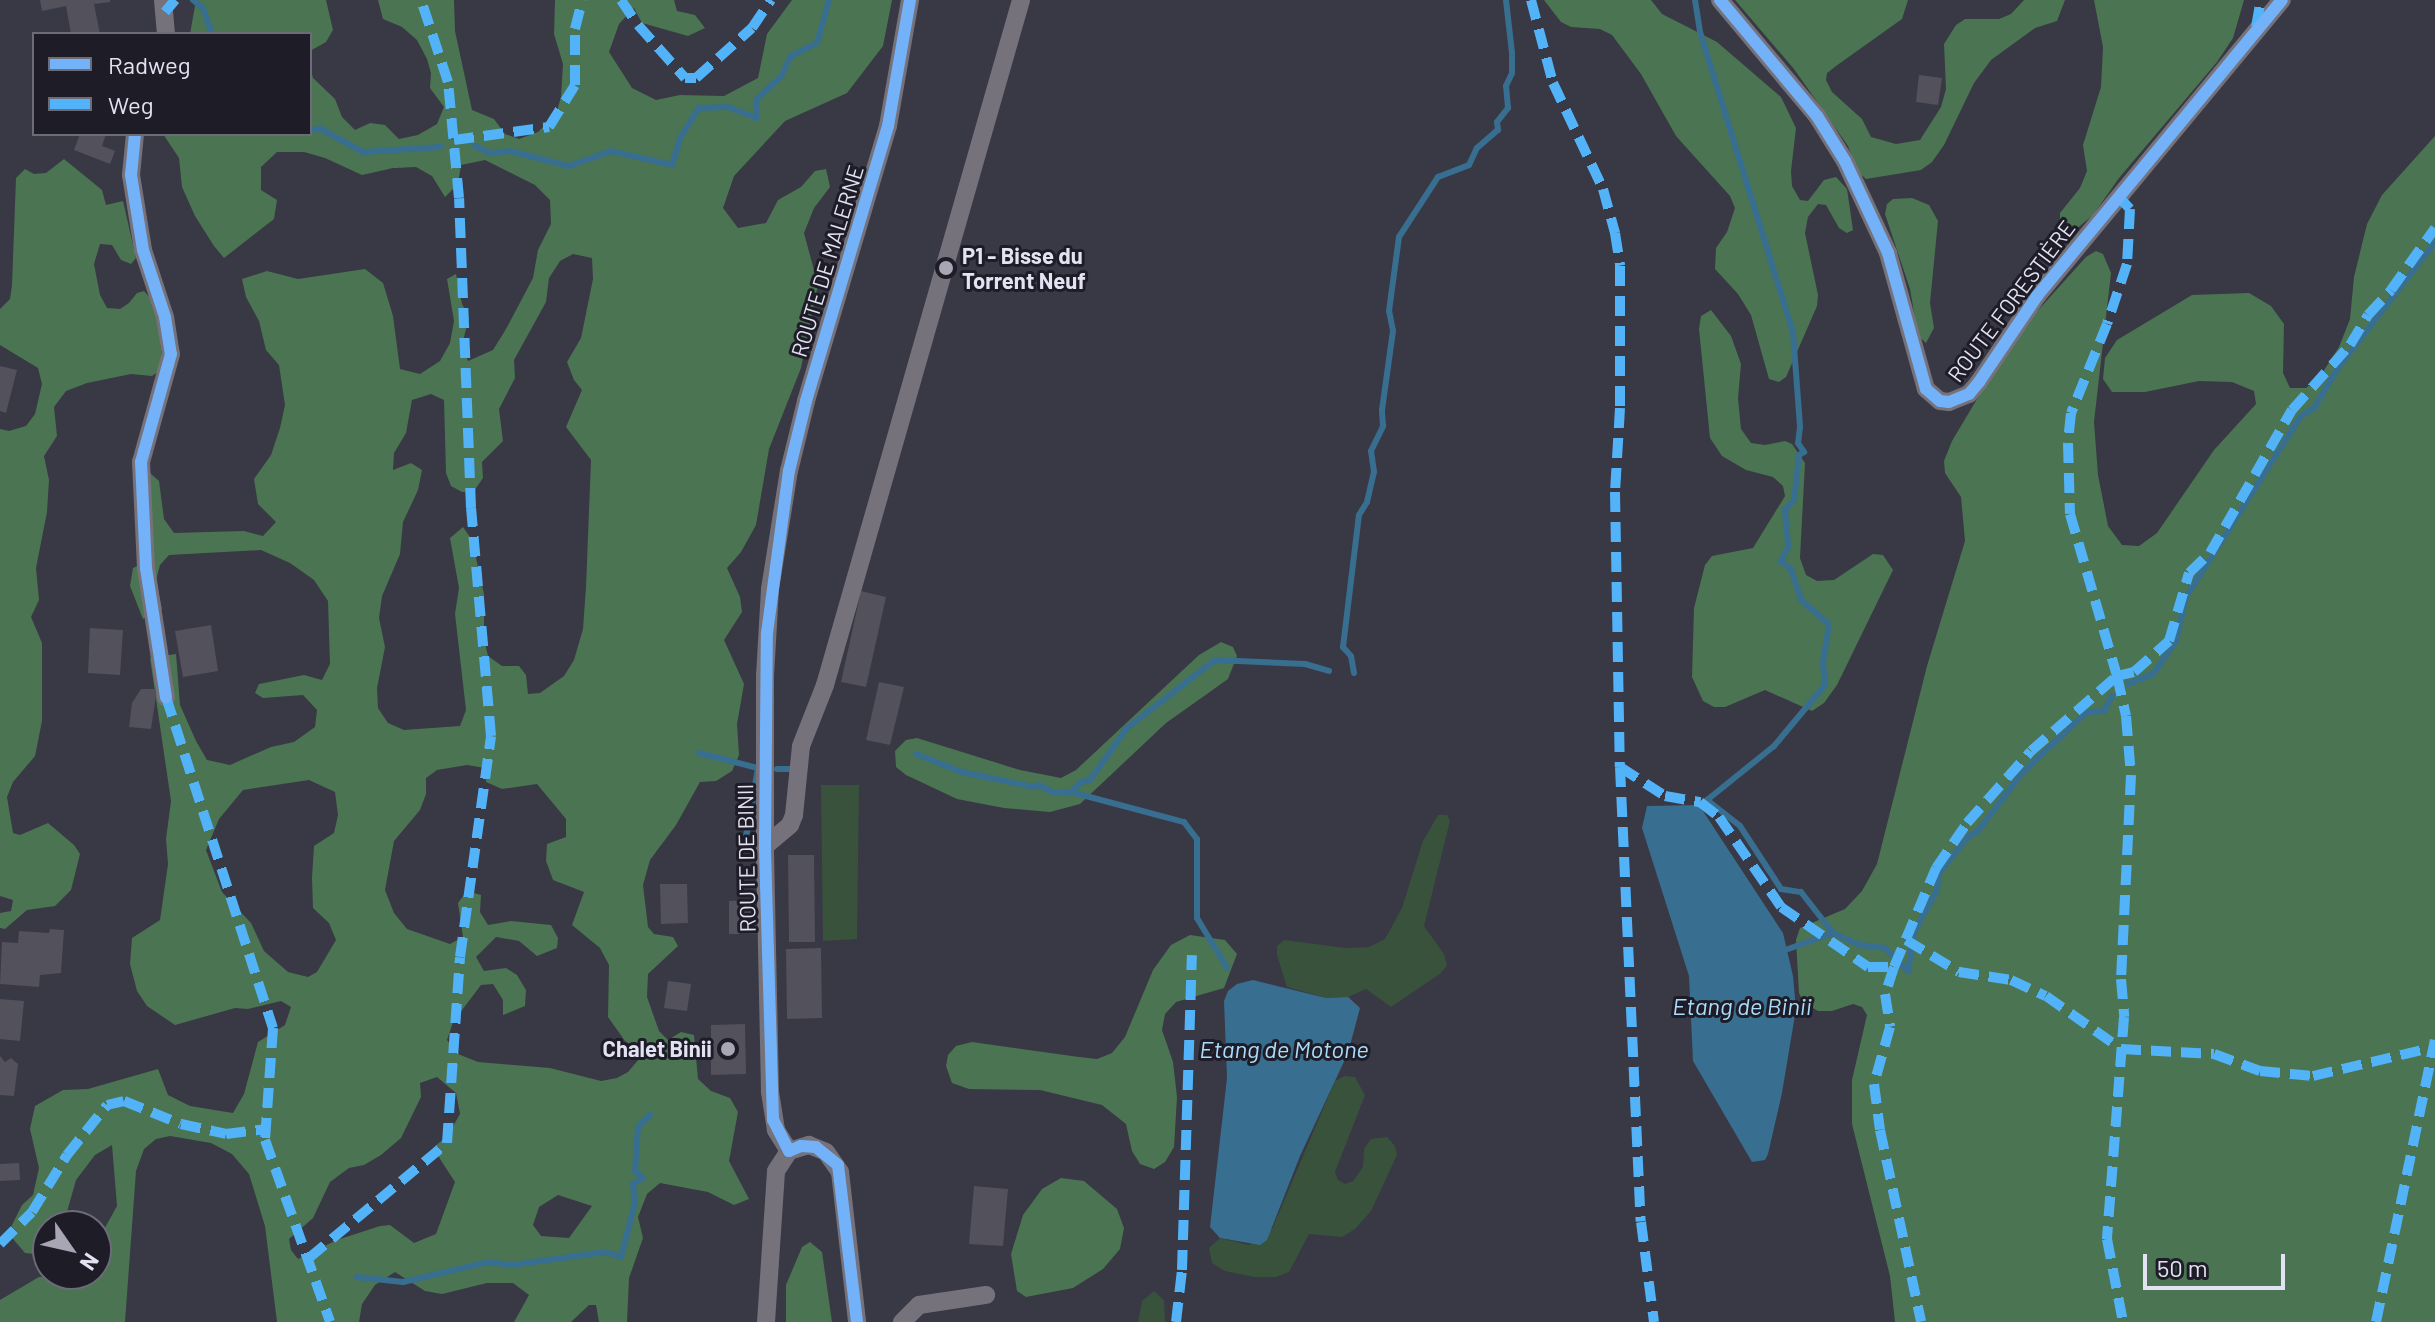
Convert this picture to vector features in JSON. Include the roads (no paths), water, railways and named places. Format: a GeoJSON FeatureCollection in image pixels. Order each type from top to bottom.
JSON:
{"type":"FeatureCollection","features":[{"type":"Feature","properties":{"kind":"street"},"geometry":{"type":"LineString","coordinates":[[163,0],[166,32]]}},
{"type":"Feature","properties":{"kind":"street","name":"ROUTE DE MALERNE"},"geometry":{"type":"LineString","coordinates":[[778,532],[806,401],[888,126],[910,0]]}},
{"type":"Feature","properties":{"kind":"street"},"geometry":{"type":"LineString","coordinates":[[765,846],[790,825],[794,815],[801,746],[825,685],[1021,0]]}},
{"type":"Feature","properties":{"kind":"street","name":"ROUTE FORESTIÈRE"},"geometry":{"type":"LineString","coordinates":[[1720,0],[1817,116],[1845,161],[1888,253],[1926,389],[1940,401],[1949,402],[1969,394],[1979,382],[2037,296],[2282,0]]}},
{"type":"Feature","properties":{"kind":"street"},"geometry":{"type":"LineString","coordinates":[[135,136],[131,175],[143,250],[165,317],[171,354],[141,462],[146,568],[166,697]]}},
{"type":"Feature","properties":{"kind":"street","name":"ROUTE DE BINII"},"geometry":{"type":"LineString","coordinates":[[778,532],[767,633],[765,846],[770,1091],[776,1130],[789,1151]]}},
{"type":"Feature","properties":{"kind":"street"},"geometry":{"type":"LineString","coordinates":[[766,1322],[776,1171],[789,1151],[801,1146],[816,1147],[833,1158],[840,1172],[857,1322]]}},
{"type":"Feature","properties":{"kind":"street"},"geometry":{"type":"LineString","coordinates":[[902,1322],[919,1305],[986,1295]]}},
{"type":"Feature","properties":{"kind":"water","name":"Etang de Binii"},"geometry":{"type":"Polygon","coordinates":[[[1699,805],[1783,933],[1793,976],[1796,1009],[1782,1093],[1765,1160],[1752,1162],[1693,1061],[1689,976],[1642,828],[1647,806],[1699,805]]]}},
{"type":"Feature","properties":{"kind":"water","name":"Etang de Motone"},"geometry":{"type":"Polygon","coordinates":[[[1253,980],[1326,998],[1348,997],[1360,1008],[1348,1053],[1300,1156],[1267,1240],[1260,1245],[1220,1238],[1210,1227],[1227,1078],[1224,1001],[1228,991],[1237,984],[1253,980]]]}},
{"type":"Feature","properties":{"kind":"waterway"},"geometry":{"type":"LineString","coordinates":[[193,0],[203,8],[211,32]]}},
{"type":"Feature","properties":{"kind":"waterway"},"geometry":{"type":"LineString","coordinates":[[475,146],[490,153],[510,151],[569,166],[611,151],[672,165],[680,138],[699,108],[728,107],[756,118],[756,100],[781,77],[791,56],[817,43],[829,0]]}},
{"type":"Feature","properties":{"kind":"waterway"},"geometry":{"type":"LineString","coordinates":[[1354,673],[1351,656],[1343,647],[1359,515],[1367,502],[1374,472],[1371,451],[1383,426],[1382,410],[1393,331],[1389,311],[1399,237],[1438,177],[1469,165],[1477,148],[1498,130],[1497,122],[1508,108],[1506,86],[1512,73],[1512,53],[1506,0]]}},
{"type":"Feature","properties":{"kind":"waterway"},"geometry":{"type":"LineString","coordinates":[[1695,0],[1700,32],[1793,333],[1800,427],[1798,443],[1804,452],[1799,455],[1794,500],[1785,510],[1788,547],[1781,561],[1791,569],[1801,600],[1829,624],[1823,662],[1825,685],[1774,746],[1707,800],[1740,826],[1781,889],[1801,892],[1833,933]]}},
{"type":"Feature","properties":{"kind":"waterway"},"geometry":{"type":"LineString","coordinates":[[312,130],[321,129],[363,152],[441,147]]}},
{"type":"Feature","properties":{"kind":"waterway"},"geometry":{"type":"LineString","coordinates":[[2128,684],[2153,674],[2176,641],[2186,597],[2301,416],[2314,408],[2338,368],[2435,242]]}},
{"type":"Feature","properties":{"kind":"waterway"},"geometry":{"type":"LineString","coordinates":[[916,754],[962,772],[1034,787],[1039,785],[1053,792],[1071,792],[1081,782],[1090,780],[1127,728],[1215,660],[1305,664],[1329,671]]}},
{"type":"Feature","properties":{"kind":"waterway"},"geometry":{"type":"LineString","coordinates":[[1788,949],[1833,933],[1860,945],[1885,948],[1908,971],[1914,932],[1937,890],[1939,873],[1968,837],[1978,831],[2023,772],[2087,712],[2104,711],[2112,696]]}},
{"type":"Feature","properties":{"kind":"waterway"},"geometry":{"type":"LineString","coordinates":[[699,753],[758,768],[746,837]]}},
{"type":"Feature","properties":{"kind":"waterway"},"geometry":{"type":"LineString","coordinates":[[777,769],[790,769]]}},
{"type":"Feature","properties":{"kind":"waterway"},"geometry":{"type":"LineString","coordinates":[[1071,792],[1184,822],[1197,839],[1197,918],[1227,968]]}},
{"type":"Feature","properties":{"kind":"waterway"},"geometry":{"type":"LineString","coordinates":[[357,1277],[403,1282],[488,1262],[512,1265],[605,1252],[621,1257],[635,1203],[633,1184],[643,1178],[635,1171],[638,1127],[650,1115]]}},
{"type":"Feature","properties":{"kind":"place","name":"P1 - Bisse du Torrent Neuf"},"geometry":{"type":"Point","coordinates":[946,268]}},
{"type":"Feature","properties":{"kind":"place","name":"Chalet Binii"},"geometry":{"type":"Point","coordinates":[728,1049]}}]}
